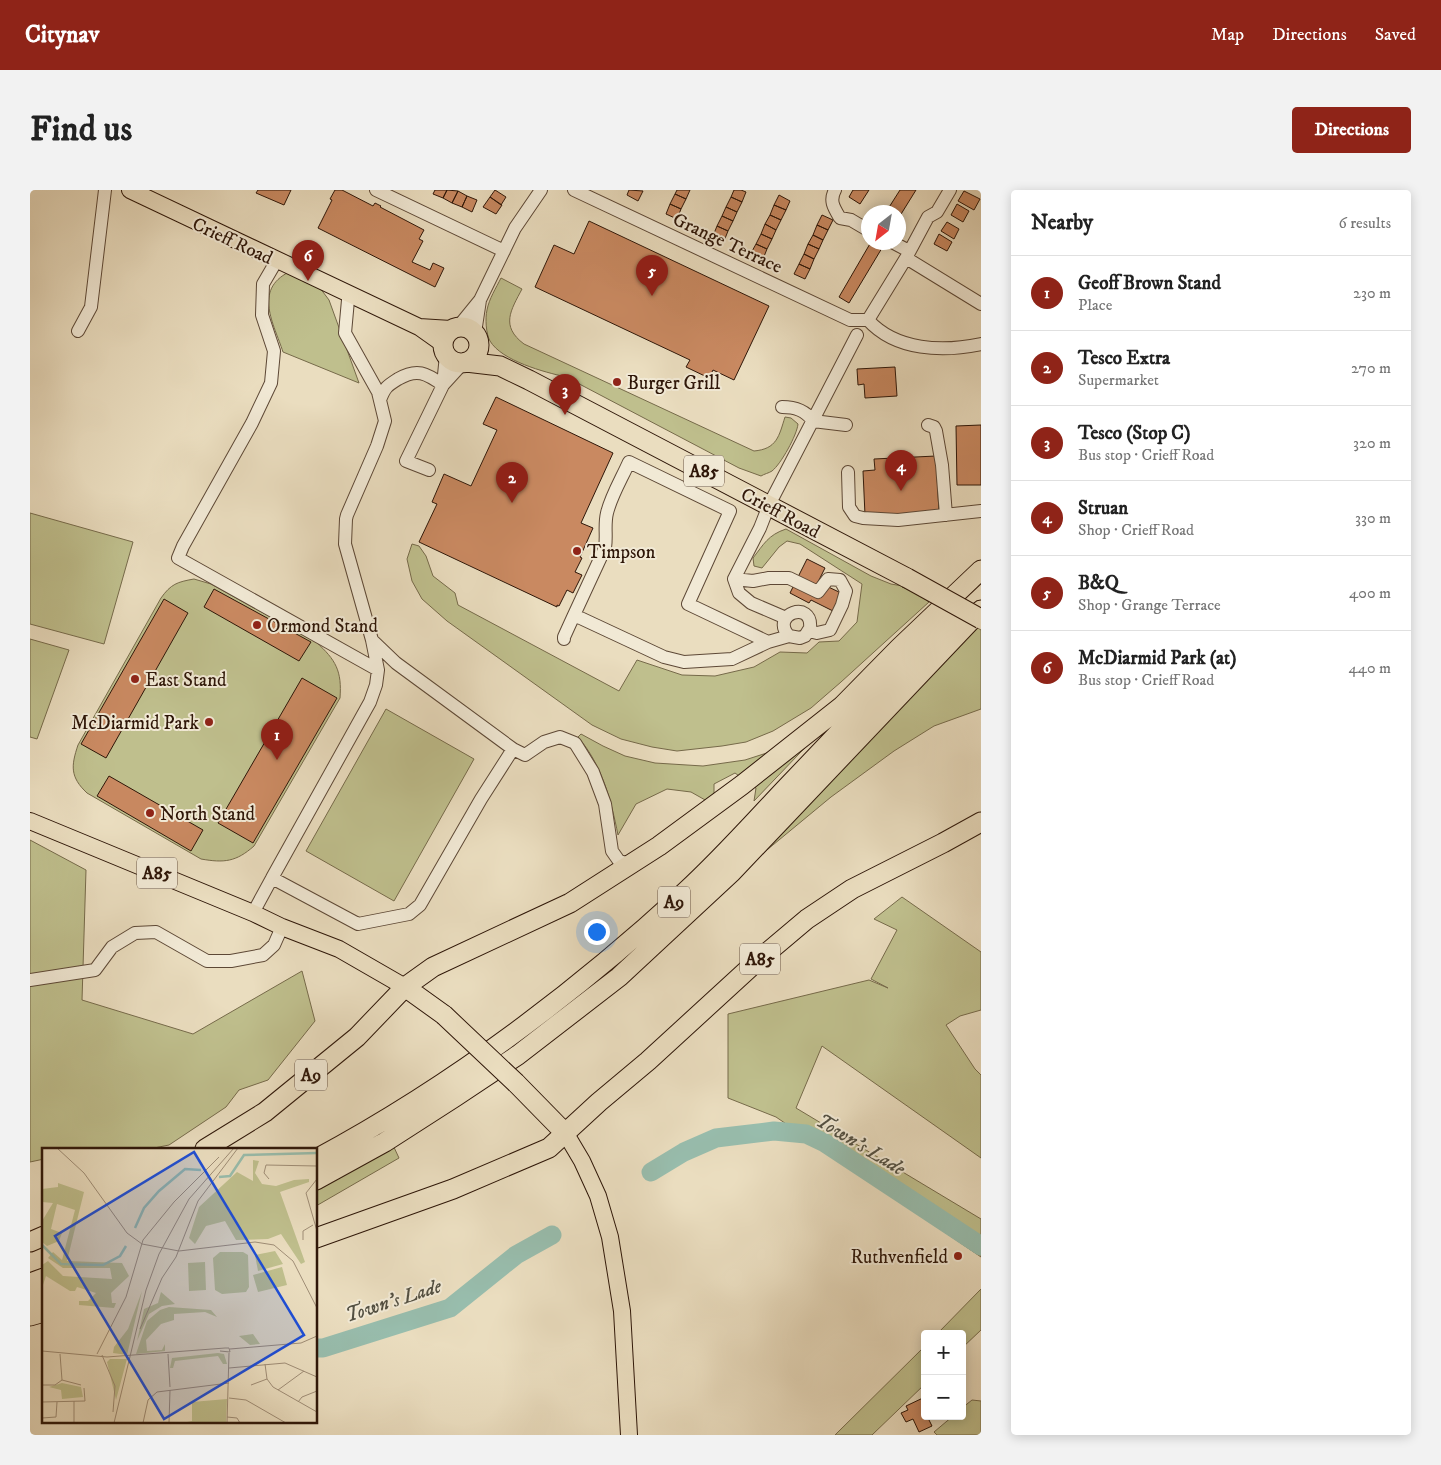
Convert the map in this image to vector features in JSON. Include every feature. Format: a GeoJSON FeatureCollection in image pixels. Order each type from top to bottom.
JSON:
{"type":"FeatureCollection","features":[{"type":"Feature","properties":{"kind":"highway"},"geometry":{"type":"LineString","coordinates":[[459,339],[476,355],[465,362]]}},
{"type":"Feature","properties":{"kind":"highway","name":"Crieff Road"},"geometry":{"type":"LineString","coordinates":[[459,339],[500,366],[769,505],[981,619]]}},
{"type":"Feature","properties":{"kind":"highway","name":"Crieff Road"},"geometry":{"type":"LineString","coordinates":[[465,362],[500,366]]}},
{"type":"Feature","properties":{"kind":"highway","name":"A9"},"geometry":{"type":"LineString","coordinates":[[207,1148],[265,1112],[357,1036],[405,987],[433,967],[570,903],[659,846],[742,785],[842,706],[899,648],[981,570]]}},
{"type":"Feature","properties":{"kind":"highway","name":"A9"},"geometry":{"type":"LineString","coordinates":[[318,1159],[460,1072],[514,1034],[581,982],[634,937],[738,839],[981,584]]}},
{"type":"Feature","properties":{"kind":"highway","name":"A9"},"geometry":{"type":"LineString","coordinates":[[318,1179],[385,1142],[471,1087],[518,1055],[619,976],[732,872],[981,610]]}},
{"type":"Feature","properties":{"kind":"highway","name":"A85"},"geometry":{"type":"LineString","coordinates":[[405,987],[444,1015],[516,1083],[566,1134],[599,1102],[648,1062],[756,962],[807,919],[852,889],[981,822]]}},
{"type":"Feature","properties":{"kind":"highway"},"geometry":{"type":"LineString","coordinates":[[318,1237],[501,1170],[549,1148],[566,1134]]}},
{"type":"Feature","properties":{"kind":"highway"},"geometry":{"type":"LineString","coordinates":[[30,1242],[42,1237]]}},
{"type":"Feature","properties":{"kind":"highway"},"geometry":{"type":"LineString","coordinates":[[30,1283],[42,1279]]}},
{"type":"Feature","properties":{"kind":"main road","name":"Crieff Road"},"geometry":{"type":"LineString","coordinates":[[130,190],[419,327],[459,339]]}},
{"type":"Feature","properties":{"kind":"main road","name":"A85"},"geometry":{"type":"LineString","coordinates":[[30,820],[253,913],[282,927],[339,949],[405,987]]}},
{"type":"Feature","properties":{"kind":"main road"},"geometry":{"type":"LineString","coordinates":[[566,1134],[582,1161],[598,1196],[610,1237],[622,1311],[629,1435]]}},
{"type":"Feature","properties":{"kind":"street"},"geometry":{"type":"LineString","coordinates":[[78,331],[92,308],[104,190]]}},
{"type":"Feature","properties":{"kind":"street"},"geometry":{"type":"LineString","coordinates":[[376,190],[504,251]]}},
{"type":"Feature","properties":{"kind":"street"},"geometry":{"type":"LineString","coordinates":[[429,470],[406,461],[443,386],[459,339],[515,228],[541,190]]}},
{"type":"Feature","properties":{"kind":"street","name":"Grange Terrace"},"geometry":{"type":"LineString","coordinates":[[574,190],[850,320],[868,320]]}},
{"type":"Feature","properties":{"kind":"street"},"geometry":{"type":"LineString","coordinates":[[835,190],[831,196],[832,202],[840,218],[851,220],[861,226]]}},
{"type":"Feature","properties":{"kind":"street"},"geometry":{"type":"LineString","coordinates":[[950,190],[938,212],[928,216],[868,320],[876,329],[904,343],[919,347],[953,349],[981,344]]}},
{"type":"Feature","properties":{"kind":"street"},"geometry":{"type":"LineString","coordinates":[[901,250],[981,304]]}},
{"type":"Feature","properties":{"kind":"street"},"geometry":{"type":"LineString","coordinates":[[277,260],[263,284],[262,315],[274,351],[271,383],[252,424],[178,558],[378,670]]}},
{"type":"Feature","properties":{"kind":"street"},"geometry":{"type":"LineString","coordinates":[[253,913],[370,702],[376,685],[378,670],[372,640],[345,544],[347,515],[377,446],[385,421],[378,392],[345,332],[350,295]]}},
{"type":"Feature","properties":{"kind":"street"},"geometry":{"type":"LineString","coordinates":[[459,339],[480,300]]}},
{"type":"Feature","properties":{"kind":"street"},"geometry":{"type":"LineString","coordinates":[[786,618],[751,603],[739,593],[734,579],[760,528],[769,505],[857,335]]}},
{"type":"Feature","properties":{"kind":"street"},"geometry":{"type":"LineString","coordinates":[[443,386],[465,362]]}},
{"type":"Feature","properties":{"kind":"street"},"geometry":{"type":"LineString","coordinates":[[380,400],[385,388],[412,372],[430,376],[443,386]]}},
{"type":"Feature","properties":{"kind":"street"},"geometry":{"type":"LineString","coordinates":[[782,407],[802,410],[812,421],[846,425]]}},
{"type":"Feature","properties":{"kind":"street"},"geometry":{"type":"LineString","coordinates":[[928,425],[936,431],[942,465],[946,515]]}},
{"type":"Feature","properties":{"kind":"street"},"geometry":{"type":"LineString","coordinates":[[564,639],[604,548],[606,539],[605,524],[608,510],[629,462],[730,511],[688,604],[768,642]]}},
{"type":"Feature","properties":{"kind":"street"},"geometry":{"type":"LineString","coordinates":[[848,472],[849,507],[855,516],[898,520],[981,511]]}},
{"type":"Feature","properties":{"kind":"street"},"geometry":{"type":"LineString","coordinates":[[734,579],[752,581],[769,578],[790,578],[818,592],[828,579],[840,580],[846,591],[842,605],[830,630],[817,633],[809,631]]}},
{"type":"Feature","properties":{"kind":"street"},"geometry":{"type":"LineString","coordinates":[[574,615],[664,657],[684,662],[732,659],[768,642],[789,636],[800,638],[809,631],[809,618],[797,612],[792,613],[786,618],[784,623],[785,630],[789,636]]}},
{"type":"Feature","properties":{"kind":"street"},"geometry":{"type":"LineString","coordinates":[[372,640],[396,663],[512,749],[525,755],[544,742],[560,737],[574,743],[593,772],[605,804],[612,851],[618,861],[632,864]]}},
{"type":"Feature","properties":{"kind":"street"},"geometry":{"type":"LineString","coordinates":[[272,878],[358,924],[409,914],[420,905],[512,749]]}},
{"type":"Feature","properties":{"kind":"street"},"geometry":{"type":"LineString","coordinates":[[30,980],[95,970],[112,947],[134,933],[156,932],[207,961],[231,961],[263,955],[274,945],[282,927]]}},
{"type":"Feature","properties":{"kind":"green space"},"geometry":{"type":"Polygon","coordinates":[[[289,272],[320,288],[329,300],[359,383],[283,352],[271,319],[269,298],[272,288],[278,279],[289,272]]]}},
{"type":"Feature","properties":{"kind":"green space"},"geometry":{"type":"Polygon","coordinates":[[[501,278],[522,289],[511,311],[510,324],[512,331],[524,344],[754,451],[768,448],[779,436],[785,417],[791,418],[798,424],[792,442],[784,456],[772,471],[761,476],[739,468],[566,377],[524,365],[504,354],[490,341],[486,321],[489,302],[501,278]]]}},
{"type":"Feature","properties":{"kind":"green space"},"geometry":{"type":"Polygon","coordinates":[[[30,513],[133,542],[104,644],[30,624],[30,513]]]}},
{"type":"Feature","properties":{"kind":"green space"},"geometry":{"type":"Polygon","coordinates":[[[786,529],[871,576],[891,584],[908,587],[929,602],[811,708],[773,731],[746,742],[677,751],[621,739],[592,725],[447,621],[422,599],[412,581],[407,559],[412,544],[419,546],[426,556],[433,576],[455,593],[458,605],[619,691],[637,660],[682,675],[715,676],[754,667],[780,652],[807,653],[819,642],[839,641],[857,622],[862,584],[800,544],[787,541],[779,547],[762,568],[754,566],[753,558],[764,544],[775,534],[786,529]]]}},
{"type":"Feature","properties":{"kind":"green space","name":"McDiarmid Park"},"geometry":{"type":"Polygon","coordinates":[[[194,579],[211,584],[316,642],[333,661],[340,680],[340,698],[254,846],[235,858],[223,861],[201,859],[87,793],[77,782],[73,765],[78,745],[161,598],[175,584],[194,579]]]}},
{"type":"Feature","properties":{"kind":"green space"},"geometry":{"type":"Polygon","coordinates":[[[973,625],[981,630],[981,709],[934,726],[894,751],[831,797],[710,897],[973,625]]]}},
{"type":"Feature","properties":{"kind":"green space"},"geometry":{"type":"Polygon","coordinates":[[[30,639],[69,650],[37,739],[30,737],[30,639]]]}},
{"type":"Feature","properties":{"kind":"green space"},"geometry":{"type":"Polygon","coordinates":[[[886,663],[754,801],[756,788],[735,773],[714,784],[714,805],[691,792],[667,789],[636,804],[618,835],[604,783],[593,759],[578,737],[581,734],[625,756],[655,763],[703,766],[745,760],[776,750],[886,663]]]}},
{"type":"Feature","properties":{"kind":"green space"},"geometry":{"type":"Polygon","coordinates":[[[386,709],[474,759],[394,901],[306,851],[386,709]]]}},
{"type":"Feature","properties":{"kind":"green space"},"geometry":{"type":"Polygon","coordinates":[[[30,840],[86,870],[82,1000],[193,1034],[302,971],[315,1021],[268,1080],[239,1090],[226,1107],[169,1145],[154,1148],[42,1148],[42,1159],[30,1162],[30,840]]]}},
{"type":"Feature","properties":{"kind":"green space"},"geometry":{"type":"Polygon","coordinates":[[[902,897],[981,952],[981,1010],[960,1016],[946,1025],[981,1075],[981,1158],[822,1046],[796,1108],[981,1219],[981,1257],[776,1117],[728,1098],[728,1014],[869,980],[888,988],[871,979],[897,930],[874,919],[902,897]]]}},
{"type":"Feature","properties":{"kind":"green space"},"geometry":{"type":"Polygon","coordinates":[[[392,1143],[399,1158],[318,1205],[318,1182],[392,1143]]]}},
{"type":"Feature","properties":{"kind":"green space"},"geometry":{"type":"Polygon","coordinates":[[[981,1289],[981,1330],[966,1344],[966,1330],[941,1330],[981,1289]]]}},
{"type":"Feature","properties":{"kind":"green space"},"geometry":{"type":"Polygon","coordinates":[[[921,1350],[921,1388],[872,1435],[835,1435],[921,1350]]]}},
{"type":"Feature","properties":{"kind":"green space"},"geometry":{"type":"Polygon","coordinates":[[[972,1400],[981,1401],[981,1435],[937,1435],[934,1432],[948,1420],[966,1420],[966,1405],[972,1400]]]}},
{"type":"Feature","properties":{"kind":"building"},"geometry":{"type":"Polygon","coordinates":[[[258,190],[291,190],[284,205],[256,193],[258,190]]]}},
{"type":"Feature","properties":{"kind":"building"},"geometry":{"type":"Polygon","coordinates":[[[335,190],[342,190],[373,206],[375,203],[424,230],[419,239],[423,241],[412,262],[430,270],[433,263],[444,268],[435,287],[318,228],[335,190]]]}},
{"type":"Feature","properties":{"kind":"building"},"geometry":{"type":"Polygon","coordinates":[[[435,190],[447,190],[443,198],[433,194],[435,190]]]}},
{"type":"Feature","properties":{"kind":"building"},"geometry":{"type":"Polygon","coordinates":[[[447,190],[458,191],[452,203],[443,198],[447,190]]]}},
{"type":"Feature","properties":{"kind":"building"},"geometry":{"type":"Polygon","coordinates":[[[495,190],[506,197],[501,205],[490,197],[495,190]]]}},
{"type":"Feature","properties":{"kind":"building"},"geometry":{"type":"Polygon","coordinates":[[[629,190],[643,191],[638,201],[627,195],[629,190]]]}},
{"type":"Feature","properties":{"kind":"building"},"geometry":{"type":"Polygon","coordinates":[[[677,190],[690,190],[686,199],[675,194],[677,190]]]}},
{"type":"Feature","properties":{"kind":"building"},"geometry":{"type":"Polygon","coordinates":[[[734,190],[746,192],[742,202],[731,197],[734,190]]]}},
{"type":"Feature","properties":{"kind":"building"},"geometry":{"type":"Polygon","coordinates":[[[853,190],[869,190],[860,204],[849,197],[853,190]]]}},
{"type":"Feature","properties":{"kind":"building"},"geometry":{"type":"Polygon","coordinates":[[[900,190],[916,190],[906,206],[890,205],[900,190]]]}},
{"type":"Feature","properties":{"kind":"building"},"geometry":{"type":"Polygon","coordinates":[[[458,191],[467,196],[462,207],[452,203],[458,191]]]}},
{"type":"Feature","properties":{"kind":"building"},"geometry":{"type":"Polygon","coordinates":[[[964,191],[980,199],[974,210],[958,201],[964,191]]]}},
{"type":"Feature","properties":{"kind":"building"},"geometry":{"type":"Polygon","coordinates":[[[675,194],[686,199],[681,209],[670,204],[675,194]]]}},
{"type":"Feature","properties":{"kind":"building"},"geometry":{"type":"Polygon","coordinates":[[[779,195],[790,201],[786,210],[774,205],[779,195]]]}},
{"type":"Feature","properties":{"kind":"building"},"geometry":{"type":"Polygon","coordinates":[[[467,196],[477,200],[472,212],[462,207],[467,196]]]}},
{"type":"Feature","properties":{"kind":"building"},"geometry":{"type":"Polygon","coordinates":[[[490,197],[502,205],[496,214],[483,207],[490,197]]]}},
{"type":"Feature","properties":{"kind":"building"},"geometry":{"type":"Polygon","coordinates":[[[731,197],[742,202],[737,212],[726,207],[731,197]]]}},
{"type":"Feature","properties":{"kind":"building"},"geometry":{"type":"Polygon","coordinates":[[[670,204],[681,209],[677,219],[666,214],[670,204]]]}},
{"type":"Feature","properties":{"kind":"building"},"geometry":{"type":"Polygon","coordinates":[[[957,204],[969,211],[963,222],[951,215],[957,204]]]}},
{"type":"Feature","properties":{"kind":"building"},"geometry":{"type":"Polygon","coordinates":[[[774,205],[786,210],[781,220],[770,215],[774,205]]]}},
{"type":"Feature","properties":{"kind":"building"},"geometry":{"type":"Polygon","coordinates":[[[726,207],[737,212],[733,221],[722,216],[726,207]]]}},
{"type":"Feature","properties":{"kind":"building"},"geometry":{"type":"Polygon","coordinates":[[[770,215],[781,220],[776,230],[765,224],[770,215]]]}},
{"type":"Feature","properties":{"kind":"building"},"geometry":{"type":"Polygon","coordinates":[[[822,215],[833,220],[828,230],[817,225],[822,215]]]}},
{"type":"Feature","properties":{"kind":"building"},"geometry":{"type":"Polygon","coordinates":[[[722,216],[733,221],[728,231],[717,226],[722,216]]]}},
{"type":"Feature","properties":{"kind":"building"},"geometry":{"type":"Polygon","coordinates":[[[589,221],[769,306],[734,380],[713,370],[709,378],[686,367],[690,360],[535,287],[554,245],[574,254],[589,221]]]}},
{"type":"Feature","properties":{"kind":"building"},"geometry":{"type":"Polygon","coordinates":[[[947,222],[959,229],[954,239],[941,231],[947,222]]]}},
{"type":"Feature","properties":{"kind":"building"},"geometry":{"type":"Polygon","coordinates":[[[765,224],[776,230],[772,239],[761,234],[765,224]]]}},
{"type":"Feature","properties":{"kind":"building"},"geometry":{"type":"Polygon","coordinates":[[[817,225],[828,230],[823,240],[813,235],[817,225]]]}},
{"type":"Feature","properties":{"kind":"building"},"geometry":{"type":"Polygon","coordinates":[[[717,226],[728,231],[724,241],[713,236],[717,226]]]}},
{"type":"Feature","properties":{"kind":"building"},"geometry":{"type":"Polygon","coordinates":[[[761,234],[772,239],[767,249],[756,244],[761,234]]]}},
{"type":"Feature","properties":{"kind":"building"},"geometry":{"type":"Polygon","coordinates":[[[939,234],[952,242],[947,251],[934,244],[939,234]]]}},
{"type":"Feature","properties":{"kind":"building"},"geometry":{"type":"Polygon","coordinates":[[[813,235],[823,240],[819,249],[808,244],[813,235]]]}},
{"type":"Feature","properties":{"kind":"building"},"geometry":{"type":"Polygon","coordinates":[[[756,244],[767,249],[763,259],[751,253],[756,244]]]}},
{"type":"Feature","properties":{"kind":"building"},"geometry":{"type":"Polygon","coordinates":[[[808,244],[819,249],[814,259],[804,254],[808,244]]]}},
{"type":"Feature","properties":{"kind":"building"},"geometry":{"type":"Polygon","coordinates":[[[866,250],[881,250],[849,303],[839,297],[866,250]]]}},
{"type":"Feature","properties":{"kind":"building"},"geometry":{"type":"Polygon","coordinates":[[[804,254],[814,259],[810,269],[799,264],[804,254]]]}},
{"type":"Feature","properties":{"kind":"building"},"geometry":{"type":"Polygon","coordinates":[[[799,264],[810,269],[805,279],[794,274],[799,264]]]}},
{"type":"Feature","properties":{"kind":"building"},"geometry":{"type":"Polygon","coordinates":[[[895,367],[897,396],[865,398],[864,384],[858,385],[857,369],[895,367]]]}},
{"type":"Feature","properties":{"kind":"building"},"geometry":{"type":"Polygon","coordinates":[[[496,397],[613,453],[581,523],[593,528],[575,572],[582,575],[573,593],[567,590],[557,607],[419,542],[437,504],[432,502],[444,474],[471,486],[497,430],[483,424],[496,397]]]}},
{"type":"Feature","properties":{"kind":"building"},"geometry":{"type":"Polygon","coordinates":[[[981,425],[981,485],[957,485],[956,426],[981,425]]]}},
{"type":"Feature","properties":{"kind":"building"},"geometry":{"type":"Polygon","coordinates":[[[936,456],[939,512],[865,515],[863,471],[875,470],[874,459],[936,456]]]}},
{"type":"Feature","properties":{"kind":"building"},"geometry":{"type":"Polygon","coordinates":[[[807,559],[825,568],[818,582],[841,593],[833,611],[811,600],[809,603],[790,593],[807,559]]]}},
{"type":"Feature","properties":{"kind":"building","name":"Ormond Stand"},"geometry":{"type":"Polygon","coordinates":[[[214,589],[311,642],[299,661],[204,607],[214,589]]]}},
{"type":"Feature","properties":{"kind":"building","name":"East Stand"},"geometry":{"type":"Polygon","coordinates":[[[164,599],[188,613],[106,758],[81,744],[164,599]]]}},
{"type":"Feature","properties":{"kind":"building"},"geometry":{"type":"Polygon","coordinates":[[[302,678],[337,698],[253,843],[218,823],[302,678]]]}},
{"type":"Feature","properties":{"kind":"building","name":"North Stand"},"geometry":{"type":"Polygon","coordinates":[[[109,776],[203,830],[191,851],[97,796],[109,776]]]}},
{"type":"Feature","properties":{"kind":"building"},"geometry":{"type":"Polygon","coordinates":[[[921,1399],[921,1420],[929,1420],[932,1426],[919,1432],[913,1419],[906,1422],[901,1413],[908,1410],[906,1406],[921,1399]]]}},
{"type":"Feature","properties":{"kind":"waterway","name":"Town's Lade"},"geometry":{"type":"LineString","coordinates":[[651,1172],[684,1152],[716,1138],[774,1131],[806,1134],[825,1143],[981,1246]]}},
{"type":"Feature","properties":{"kind":"waterway","name":"Town's Lade"},"geometry":{"type":"LineString","coordinates":[[318,1348],[450,1308],[516,1255],[552,1235]]}},
{"type":"Feature","properties":{"kind":"place","name":"McDiarmid Park (at)"},"geometry":{"type":"Point","coordinates":[308,281]}},
{"type":"Feature","properties":{"kind":"place","name":"B&Q"},"geometry":{"type":"Point","coordinates":[652,296]}},
{"type":"Feature","properties":{"kind":"place","name":"Burger Grill"},"geometry":{"type":"Point","coordinates":[617,382]}},
{"type":"Feature","properties":{"kind":"place","name":"Tesco (Stop C)"},"geometry":{"type":"Point","coordinates":[565,415]}},
{"type":"Feature","properties":{"kind":"place","name":"Struan"},"geometry":{"type":"Point","coordinates":[901,491]}},
{"type":"Feature","properties":{"kind":"place","name":"Tesco Extra"},"geometry":{"type":"Point","coordinates":[512,503]}},
{"type":"Feature","properties":{"kind":"place","name":"Timpson"},"geometry":{"type":"Point","coordinates":[577,551]}},
{"type":"Feature","properties":{"kind":"place","name":"Ormond Stand"},"geometry":{"type":"Point","coordinates":[257,625]}},
{"type":"Feature","properties":{"kind":"place","name":"East Stand"},"geometry":{"type":"Point","coordinates":[135,679]}},
{"type":"Feature","properties":{"kind":"place","name":"McDiarmid Park"},"geometry":{"type":"Point","coordinates":[209,722]}},
{"type":"Feature","properties":{"kind":"place","name":"Geoff Brown Stand"},"geometry":{"type":"Point","coordinates":[277,760]}},
{"type":"Feature","properties":{"kind":"place","name":"North Stand"},"geometry":{"type":"Point","coordinates":[150,813]}},
{"type":"Feature","properties":{"kind":"place","name":"Ruthvenfield"},"geometry":{"type":"Point","coordinates":[958,1256]}}]}
